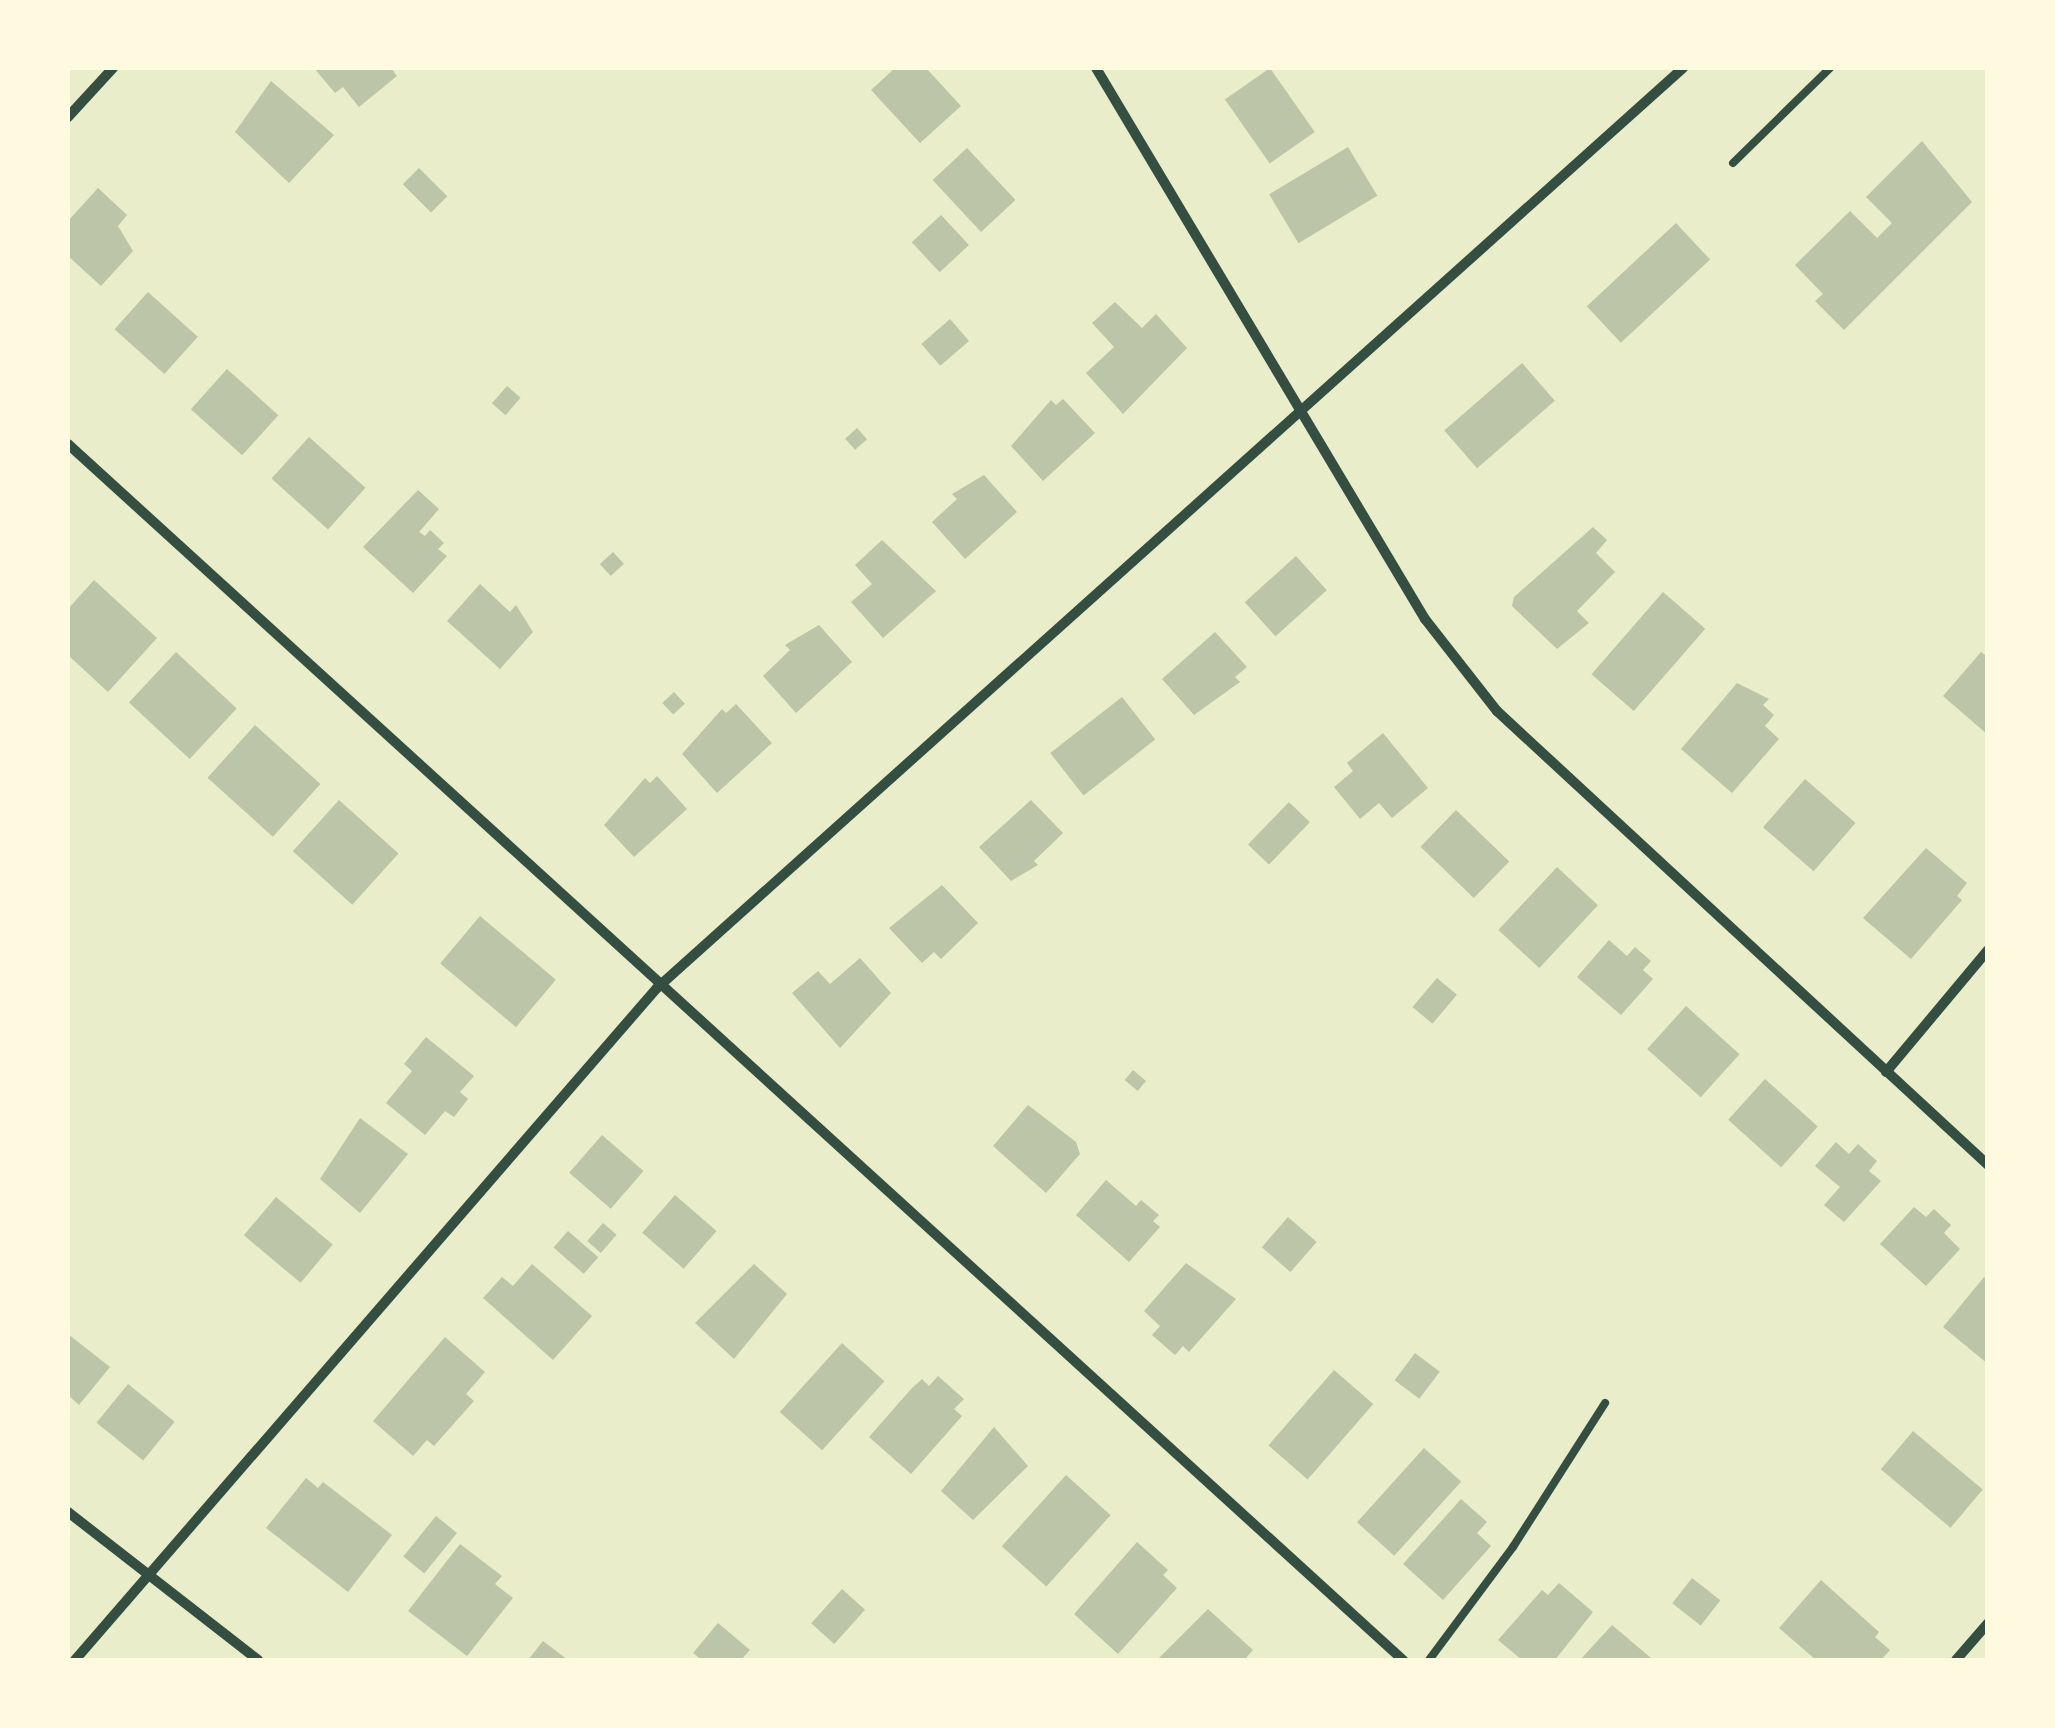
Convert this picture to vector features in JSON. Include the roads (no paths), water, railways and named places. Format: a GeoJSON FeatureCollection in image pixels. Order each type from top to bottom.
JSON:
{"type":"FeatureCollection","features":[{"type":"Feature","properties":{"kind":"street"},"geometry":{"type":"LineString","coordinates":[[68,117],[113,68]]}},
{"type":"Feature","properties":{"kind":"street"},"geometry":{"type":"LineString","coordinates":[[1096,68],[1424,619],[1496,711],[1988,1165]]}},
{"type":"Feature","properties":{"kind":"street"},"geometry":{"type":"LineString","coordinates":[[75,1660],[657,988],[1683,68]]}},
{"type":"Feature","properties":{"kind":"street"},"geometry":{"type":"LineString","coordinates":[[68,444],[657,988],[1403,1660]]}},
{"type":"Feature","properties":{"kind":"street"},"geometry":{"type":"LineString","coordinates":[[1886,1072],[1988,950]]}},
{"type":"Feature","properties":{"kind":"street"},"geometry":{"type":"LineString","coordinates":[[68,1512],[258,1660]]}},
{"type":"Feature","properties":{"kind":"street"},"geometry":{"type":"LineString","coordinates":[[1956,1660],[1988,1623]]}},
{"type":"Feature","properties":{"kind":"lane"},"geometry":{"type":"LineString","coordinates":[[1733,162],[1830,68]]}},
{"type":"Feature","properties":{"kind":"lane"},"geometry":{"type":"LineString","coordinates":[[1429,1660],[1514,1547],[1605,1403]]}}]}
